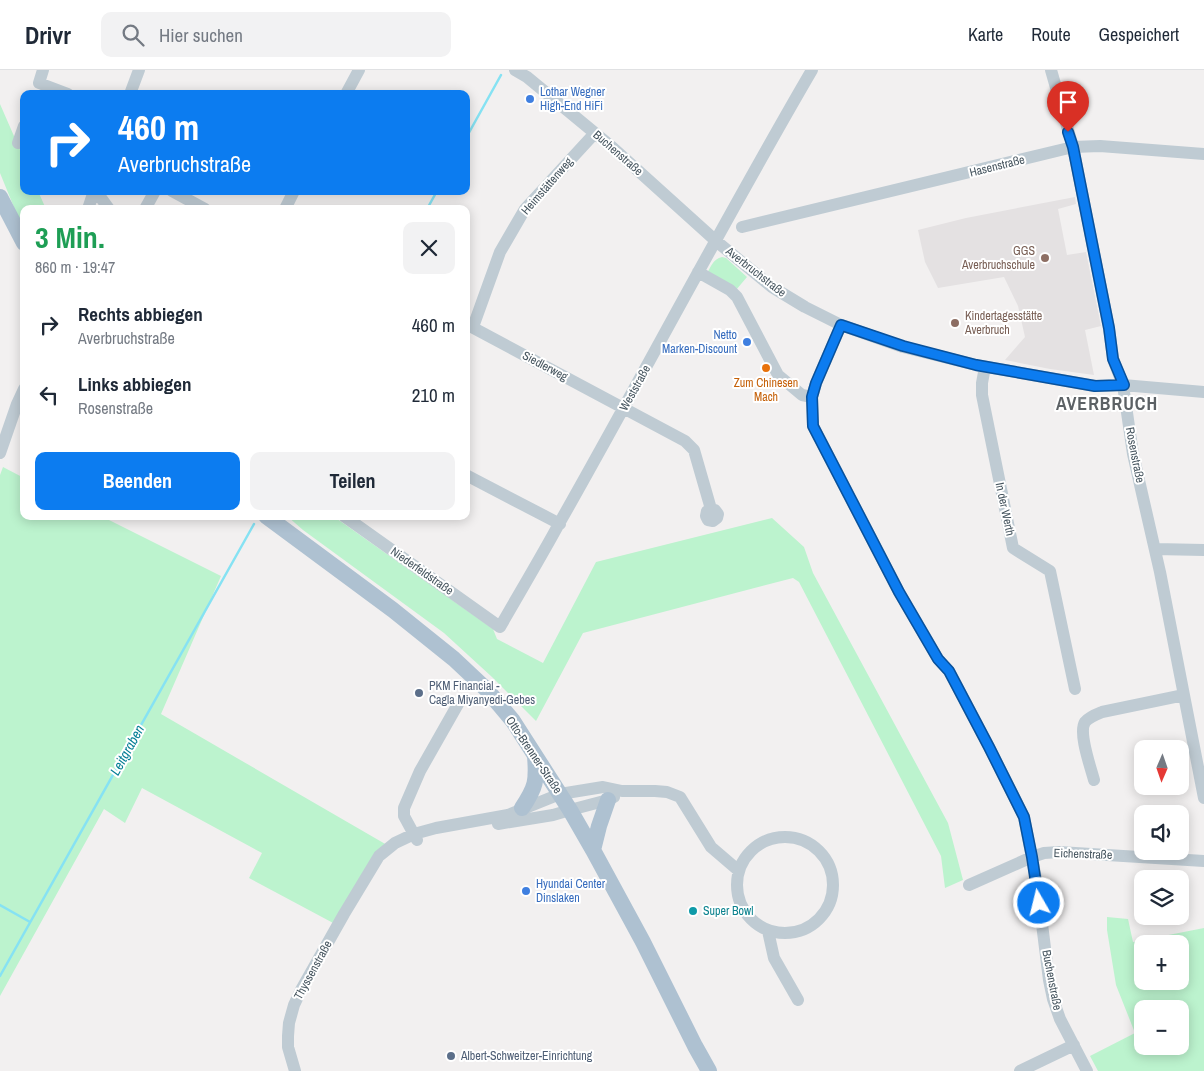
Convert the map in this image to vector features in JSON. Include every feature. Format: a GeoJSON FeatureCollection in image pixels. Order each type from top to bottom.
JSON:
{"type":"FeatureCollection","features":[{"type":"Feature","properties":{"kind":"main road"},"geometry":{"type":"LineString","coordinates":[[0,197],[20,235]]}},
{"type":"Feature","properties":{"kind":"main road","name":"Otto-Brenner-Straße"},"geometry":{"type":"LineString","coordinates":[[271,520],[393,610],[454,659],[487,690],[513,721],[570,810],[593,850],[643,942],[709,1071]]}},
{"type":"Feature","properties":{"kind":"main road"},"geometry":{"type":"LineString","coordinates":[[522,808],[532,794],[535,783],[535,756]]}},
{"type":"Feature","properties":{"kind":"main road"},"geometry":{"type":"LineString","coordinates":[[593,850],[598,826],[608,800]]}},
{"type":"Feature","properties":{"kind":"street"},"geometry":{"type":"LineString","coordinates":[[37,89],[44,70]]}},
{"type":"Feature","properties":{"kind":"street"},"geometry":{"type":"LineString","coordinates":[[132,90],[139,70]]}},
{"type":"Feature","properties":{"kind":"street"},"geometry":{"type":"LineString","coordinates":[[348,90],[359,70]]}},
{"type":"Feature","properties":{"kind":"street","name":"Buchenstraße"},"geometry":{"type":"LineString","coordinates":[[515,70],[613,148],[716,241]]}},
{"type":"Feature","properties":{"kind":"street","name":"Weststraße"},"geometry":{"type":"LineString","coordinates":[[500,627],[624,409],[758,162],[812,70]]}},
{"type":"Feature","properties":{"kind":"street","name":"Rosenstraße"},"geometry":{"type":"LineString","coordinates":[[1051,70],[1073,147],[1109,328],[1113,359],[1124,385],[1133,454],[1155,549],[1204,798]]}},
{"type":"Feature","properties":{"kind":"street","name":"Heimstättenweg"},"geometry":{"type":"LineString","coordinates":[[470,326],[500,252],[525,209],[595,133]]}},
{"type":"Feature","properties":{"kind":"street"},"geometry":{"type":"LineString","coordinates":[[18,142],[20,137]]}},
{"type":"Feature","properties":{"kind":"street","name":"Hasenstraße"},"geometry":{"type":"LineString","coordinates":[[742,227],[822,214],[1073,147],[1100,146],[1204,154]]}},
{"type":"Feature","properties":{"kind":"street"},"geometry":{"type":"LineString","coordinates":[[98,195],[106,205]]}},
{"type":"Feature","properties":{"kind":"street"},"geometry":{"type":"LineString","coordinates":[[179,195],[198,205]]}},
{"type":"Feature","properties":{"kind":"street","name":"Averbruchstraße"},"geometry":{"type":"LineString","coordinates":[[716,241],[772,287],[805,307],[841,325],[903,346],[985,367],[1095,386],[1124,385],[1204,392]]}},
{"type":"Feature","properties":{"kind":"street"},"geometry":{"type":"LineString","coordinates":[[698,272],[730,290],[737,297],[778,376],[802,396],[812,397]]}},
{"type":"Feature","properties":{"kind":"street","name":"Buchenstraße"},"geometry":{"type":"LineString","coordinates":[[841,325],[816,383],[812,397],[813,426],[899,592],[938,659],[949,671],[1024,817],[1032,857],[1049,980],[1060,1019],[1087,1071]]}},
{"type":"Feature","properties":{"kind":"street","name":"Siedlerweg"},"geometry":{"type":"LineString","coordinates":[[470,326],[685,441],[694,450],[711,509]]}},
{"type":"Feature","properties":{"kind":"street","name":"In der Werth"},"geometry":{"type":"LineString","coordinates":[[985,367],[982,395],[1013,548],[1050,571],[1075,689]]}},
{"type":"Feature","properties":{"kind":"street"},"geometry":{"type":"LineString","coordinates":[[0,453],[20,398]]}},
{"type":"Feature","properties":{"kind":"street"},"geometry":{"type":"LineString","coordinates":[[470,477],[560,524]]}},
{"type":"Feature","properties":{"kind":"street","name":"Niederfeldstraße"},"geometry":{"type":"LineString","coordinates":[[350,520],[500,627]]}},
{"type":"Feature","properties":{"kind":"street"},"geometry":{"type":"LineString","coordinates":[[1155,549],[1204,550]]}},
{"type":"Feature","properties":{"kind":"street"},"geometry":{"type":"LineString","coordinates":[[1094,780],[1083,737],[1085,722],[1102,712],[1184,695]]}},
{"type":"Feature","properties":{"kind":"street"},"geometry":{"type":"LineString","coordinates":[[415,837],[404,816],[404,808],[420,771],[458,704]]}},
{"type":"Feature","properties":{"kind":"street","name":"Thyssenstraße"},"geometry":{"type":"LineString","coordinates":[[295,1071],[288,1047],[289,1023],[294,1005],[365,877],[415,837],[436,828],[508,814],[560,794],[602,787],[622,792],[667,792],[680,798],[710,847],[739,871]]}},
{"type":"Feature","properties":{"kind":"street","name":"Thyssenstraße"},"geometry":{"type":"LineString","coordinates":[[415,837],[554,815],[608,800],[622,792]]}},
{"type":"Feature","properties":{"kind":"street"},"geometry":{"type":"LineString","coordinates":[[781,837],[805,840],[818,849],[828,862],[834,877],[828,910],[817,923],[802,931],[785,934],[768,931],[752,921],[742,906],[737,889],[739,871],[746,856],[758,845],[773,838],[781,837]]}},
{"type":"Feature","properties":{"kind":"street","name":"Eichenstraße"},"geometry":{"type":"LineString","coordinates":[[969,885],[1044,853],[1059,852],[1204,861]]}},
{"type":"Feature","properties":{"kind":"street"},"geometry":{"type":"LineString","coordinates":[[768,931],[774,958],[798,1000]]}},
{"type":"Feature","properties":{"kind":"street"},"geometry":{"type":"LineString","coordinates":[[1020,1071],[1074,1045]]}},
{"type":"Feature","properties":{"kind":"shaded area"},"geometry":{"type":"Polygon","coordinates":[[[1075,197],[1076,204],[1058,209],[1067,255],[1086,252],[1101,326],[1085,330],[1094,375],[1005,360],[1025,337],[1018,306],[1004,277],[938,288],[925,262],[918,230],[966,218],[1075,197]]]}},
{"type":"Feature","properties":{"kind":"green space"},"geometry":{"type":"Polygon","coordinates":[[[0,104],[20,150],[20,195],[40,195],[44,205],[20,205],[20,222],[0,173],[0,104]]]}},
{"type":"Feature","properties":{"kind":"green space"},"geometry":{"type":"Polygon","coordinates":[[[722,257],[726,258],[747,277],[736,290],[707,273],[714,261],[722,257]]]}},
{"type":"Feature","properties":{"kind":"green space"},"geometry":{"type":"Polygon","coordinates":[[[3,467],[20,476],[20,520],[109,520],[221,576],[161,714],[387,845],[335,924],[249,878],[262,853],[142,788],[125,823],[104,809],[0,996],[0,475],[3,467]]]}},
{"type":"Feature","properties":{"kind":"green space"},"geometry":{"type":"Polygon","coordinates":[[[772,518],[804,547],[813,573],[948,823],[963,880],[945,888],[941,856],[799,582],[793,578],[583,633],[536,721],[444,633],[292,520],[339,520],[493,629],[497,639],[543,663],[596,562],[772,518]]]}},
{"type":"Feature","properties":{"kind":"green space"},"geometry":{"type":"Polygon","coordinates":[[[1107,917],[1128,919],[1134,942],[1134,990],[1189,990],[1189,935],[1168,935],[1204,928],[1204,1071],[1098,1071],[1090,1056],[1134,1034],[1134,1055],[1189,1055],[1189,1000],[1134,1000],[1134,1030],[1116,985],[1107,930],[1107,917]]]}},
{"type":"Feature","properties":{"kind":"waterway","name":"Leitgraben"},"geometry":{"type":"LineString","coordinates":[[470,131],[501,75]]}},
{"type":"Feature","properties":{"kind":"waterway","name":"Leitgraben"},"geometry":{"type":"LineString","coordinates":[[429,205],[435,195]]}},
{"type":"Feature","properties":{"kind":"waterway","name":"Leitgraben"},"geometry":{"type":"LineString","coordinates":[[0,976],[254,524]]}},
{"type":"Feature","properties":{"kind":"waterway"},"geometry":{"type":"LineString","coordinates":[[0,905],[30,922]]}},
{"type":"Feature","properties":{"kind":"place","name":"Lothar Wegner High-End HiFi"},"geometry":{"type":"Point","coordinates":[530,99]}},
{"type":"Feature","properties":{"kind":"place","name":"GGS Averbruchschule"},"geometry":{"type":"Point","coordinates":[1045,258]}},
{"type":"Feature","properties":{"kind":"place","name":"Kindertagesstätte Averbruch"},"geometry":{"type":"Point","coordinates":[955,323]}},
{"type":"Feature","properties":{"kind":"place","name":"Netto Marken-Discount"},"geometry":{"type":"Point","coordinates":[747,342]}},
{"type":"Feature","properties":{"kind":"place","name":"Zum Chinesen Mach"},"geometry":{"type":"Point","coordinates":[766,368]}},
{"type":"Feature","properties":{"kind":"place","name":"PKM Financial - Cagla Miyanyedi-Gebes"},"geometry":{"type":"Point","coordinates":[419,693]}},
{"type":"Feature","properties":{"kind":"place","name":"Hyundai Center Dinslaken"},"geometry":{"type":"Point","coordinates":[526,891]}},
{"type":"Feature","properties":{"kind":"place","name":"Super Bowl"},"geometry":{"type":"Point","coordinates":[693,911]}},
{"type":"Feature","properties":{"kind":"place","name":"Albert-Schweitzer-Einrichtung"},"geometry":{"type":"Point","coordinates":[451,1056]}},
{"type":"Feature","properties":{"kind":"district","name":"AVERBRUCH"},"geometry":{"type":"Point","coordinates":[1107,404]}},
{"type":"Feature","properties":{"kind":"route"},"geometry":{"type":"LineString","coordinates":[[1039,903],[1024,817],[949,671],[938,659],[899,592],[813,426],[812,397],[816,383],[841,325],[903,346],[976,365],[1095,386],[1124,385],[1113,359],[1109,328],[1073,147],[1068,132]]}}]}
